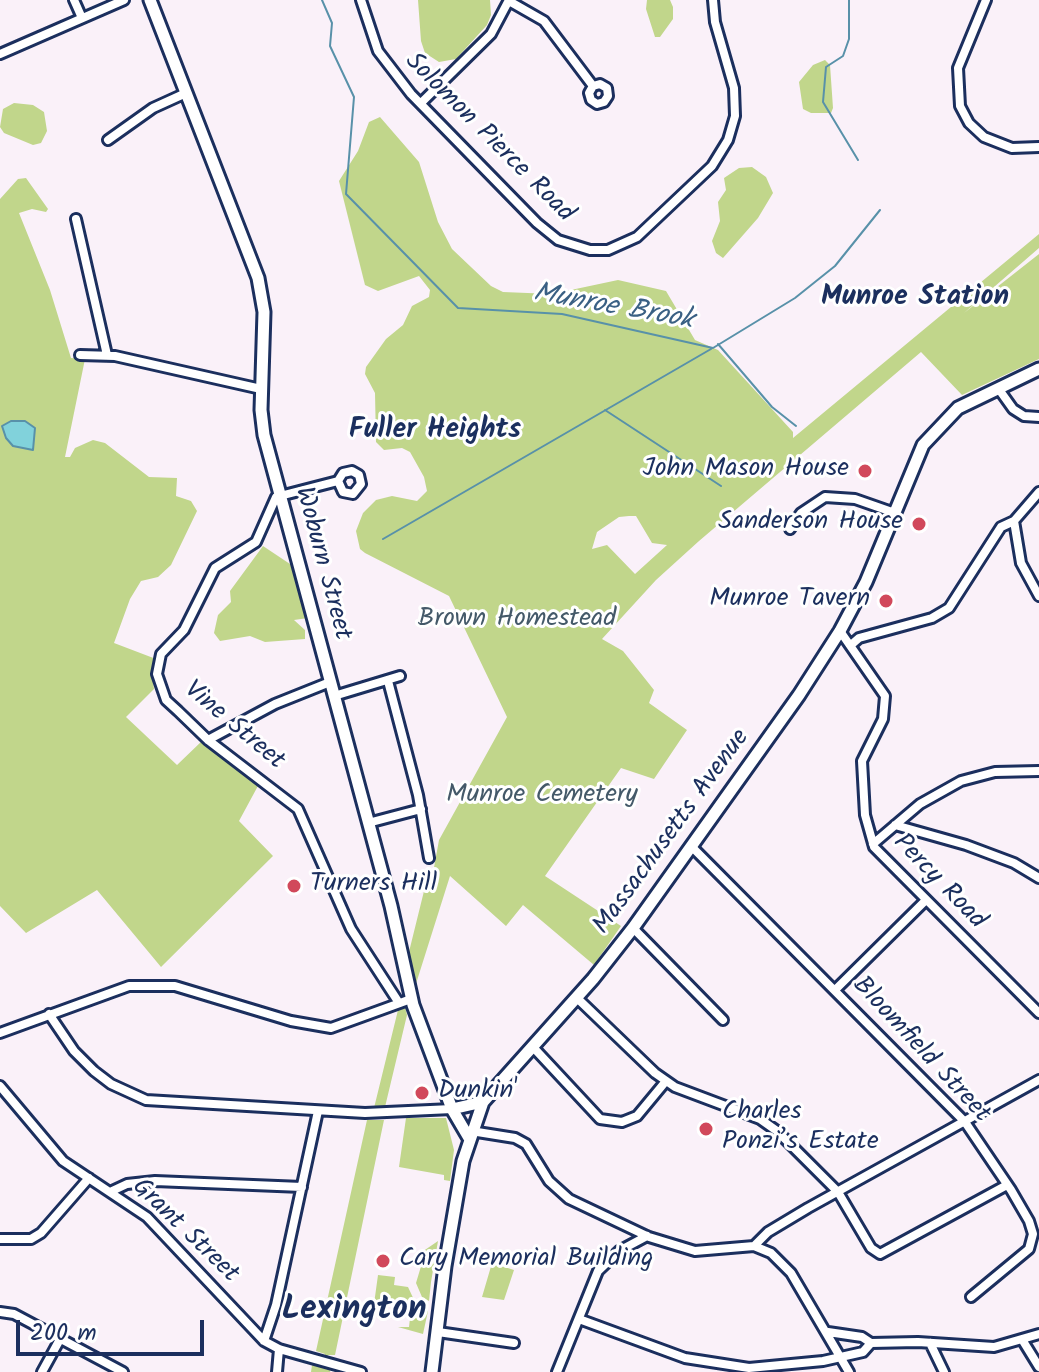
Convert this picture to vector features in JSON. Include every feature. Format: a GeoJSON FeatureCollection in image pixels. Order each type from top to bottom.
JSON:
{"type":"FeatureCollection","features":[{"type":"Feature","properties":{"kind":"main road","name":"Woburn Street"},"geometry":{"type":"LineString","coordinates":[[150,0],[258,278],[264,312],[261,389],[264,435],[368,823],[411,999],[452,1109],[470,1134]]}},
{"type":"Feature","properties":{"kind":"main road","name":"Massachusetts Avenue"},"geometry":{"type":"LineString","coordinates":[[432,1372],[445,1266],[470,1134],[483,1102],[577,998],[633,928],[840,631],[895,513],[915,460],[933,433],[958,408],[1039,369]]}},
{"type":"Feature","properties":{"kind":"main road"},"geometry":{"type":"LineString","coordinates":[[452,1109],[483,1102]]}},
{"type":"Feature","properties":{"kind":"street"},"geometry":{"type":"LineString","coordinates":[[74,0],[82,18]]}},
{"type":"Feature","properties":{"kind":"street"},"geometry":{"type":"LineString","coordinates":[[0,54],[124,0]]}},
{"type":"Feature","properties":{"kind":"street","name":"Solomon Pierce Road"},"geometry":{"type":"LineString","coordinates":[[361,0],[378,51],[421,103],[558,240],[590,250],[625,244],[654,222],[712,166],[732,130],[734,88],[717,31],[713,0]]}},
{"type":"Feature","properties":{"kind":"street"},"geometry":{"type":"LineString","coordinates":[[421,103],[491,34],[509,0],[544,21],[593,86]]}},
{"type":"Feature","properties":{"kind":"street"},"geometry":{"type":"LineString","coordinates":[[986,0],[958,68],[960,106],[969,123],[984,137],[1012,148],[1039,147]]}},
{"type":"Feature","properties":{"kind":"street"},"geometry":{"type":"LineString","coordinates":[[108,140],[153,108],[186,93]]}},
{"type":"Feature","properties":{"kind":"street"},"geometry":{"type":"LineString","coordinates":[[76,219],[107,355]]}},
{"type":"Feature","properties":{"kind":"street"},"geometry":{"type":"LineString","coordinates":[[80,355],[107,355],[261,389]]}},
{"type":"Feature","properties":{"kind":"street"},"geometry":{"type":"LineString","coordinates":[[998,388],[1013,409],[1024,416],[1039,417]]}},
{"type":"Feature","properties":{"kind":"street"},"geometry":{"type":"LineString","coordinates":[[280,494],[338,481]]}},
{"type":"Feature","properties":{"kind":"street"},"geometry":{"type":"LineString","coordinates":[[851,645],[859,638],[932,618],[949,608],[1001,527],[1014,521],[1039,492]]}},
{"type":"Feature","properties":{"kind":"street","name":"Vine Street"},"geometry":{"type":"LineString","coordinates":[[280,494],[269,507],[256,542],[215,568],[184,630],[158,662],[160,687],[166,700],[208,740],[298,809],[351,929],[399,1003]]}},
{"type":"Feature","properties":{"kind":"street"},"geometry":{"type":"LineString","coordinates":[[790,529],[801,513],[825,497],[855,499],[895,513]]}},
{"type":"Feature","properties":{"kind":"street"},"geometry":{"type":"LineString","coordinates":[[1014,521],[1021,563],[1039,596]]}},
{"type":"Feature","properties":{"kind":"street","name":"Percy Road"},"geometry":{"type":"LineString","coordinates":[[840,631],[885,696],[883,719],[862,761],[865,815],[873,844],[925,901],[1039,1013]]}},
{"type":"Feature","properties":{"kind":"street"},"geometry":{"type":"LineString","coordinates":[[334,696],[400,676]]}},
{"type":"Feature","properties":{"kind":"street"},"geometry":{"type":"LineString","coordinates":[[388,681],[421,809],[429,858]]}},
{"type":"Feature","properties":{"kind":"street"},"geometry":{"type":"LineString","coordinates":[[208,740],[275,704],[330,682]]}},
{"type":"Feature","properties":{"kind":"street"},"geometry":{"type":"LineString","coordinates":[[873,844],[920,804],[961,781],[995,772],[1039,771]]}},
{"type":"Feature","properties":{"kind":"street"},"geometry":{"type":"LineString","coordinates":[[368,823],[421,809]]}},
{"type":"Feature","properties":{"kind":"street"},"geometry":{"type":"LineString","coordinates":[[895,825],[966,845],[1014,863],[1039,878]]}},
{"type":"Feature","properties":{"kind":"street","name":"Bloomfield Street"},"geometry":{"type":"LineString","coordinates":[[692,847],[965,1122],[1007,1185],[1029,1221],[1033,1234],[1029,1249],[971,1297]]}},
{"type":"Feature","properties":{"kind":"street"},"geometry":{"type":"LineString","coordinates":[[835,990],[925,901]]}},
{"type":"Feature","properties":{"kind":"street"},"geometry":{"type":"LineString","coordinates":[[633,928],[723,1020]]}},
{"type":"Feature","properties":{"kind":"street"},"geometry":{"type":"LineString","coordinates":[[0,1033],[115,989],[135,986],[175,986],[291,1021],[331,1028],[411,999]]}},
{"type":"Feature","properties":{"kind":"street"},"geometry":{"type":"LineString","coordinates":[[577,998],[666,1081],[760,1119],[838,1192],[871,1248],[880,1254],[1007,1185]]}},
{"type":"Feature","properties":{"kind":"street"},"geometry":{"type":"LineString","coordinates":[[49,1014],[74,1051],[94,1071],[111,1084],[146,1100],[379,1113],[452,1109]]}},
{"type":"Feature","properties":{"kind":"street"},"geometry":{"type":"LineString","coordinates":[[532,1046],[600,1119],[622,1122],[637,1116],[666,1081]]}},
{"type":"Feature","properties":{"kind":"street"},"geometry":{"type":"LineString","coordinates":[[754,1246],[768,1232],[1039,1080]]}},
{"type":"Feature","properties":{"kind":"street","name":"Grant Street"},"geometry":{"type":"LineString","coordinates":[[0,1086],[42,1140],[63,1161],[147,1217],[264,1341],[279,1349],[361,1372]]}},
{"type":"Feature","properties":{"kind":"street"},"geometry":{"type":"LineString","coordinates":[[264,1341],[276,1305],[318,1111]]}},
{"type":"Feature","properties":{"kind":"street"},"geometry":{"type":"LineString","coordinates":[[470,1134],[515,1138],[526,1144],[557,1190],[647,1236],[695,1251],[754,1246],[782,1262],[828,1332],[849,1372]]}},
{"type":"Feature","properties":{"kind":"street"},"geometry":{"type":"LineString","coordinates":[[0,1239],[31,1239],[41,1233],[89,1178]]}},
{"type":"Feature","properties":{"kind":"street"},"geometry":{"type":"LineString","coordinates":[[112,1191],[127,1184],[155,1181],[302,1187]]}},
{"type":"Feature","properties":{"kind":"street"},"geometry":{"type":"LineString","coordinates":[[557,1372],[598,1271],[606,1261],[647,1236]]}},
{"type":"Feature","properties":{"kind":"street"},"geometry":{"type":"LineString","coordinates":[[0,1312],[14,1314],[59,1341],[123,1372]]}},
{"type":"Feature","properties":{"kind":"street"},"geometry":{"type":"LineString","coordinates":[[579,1319],[668,1353],[725,1366],[797,1366],[863,1352],[871,1343]]}},
{"type":"Feature","properties":{"kind":"street"},"geometry":{"type":"LineString","coordinates":[[438,1332],[514,1343]]}},
{"type":"Feature","properties":{"kind":"street"},"geometry":{"type":"LineString","coordinates":[[828,1332],[862,1337],[871,1343],[994,1347],[1039,1334]]}},
{"type":"Feature","properties":{"kind":"street"},"geometry":{"type":"LineString","coordinates":[[42,1372],[59,1341]]}},
{"type":"Feature","properties":{"kind":"street"},"geometry":{"type":"LineString","coordinates":[[1023,1341],[1039,1367]]}},
{"type":"Feature","properties":{"kind":"street"},"geometry":{"type":"LineString","coordinates":[[930,1343],[944,1372]]}},
{"type":"Feature","properties":{"kind":"street"},"geometry":{"type":"LineString","coordinates":[[277,1372],[279,1349]]}},
{"type":"Feature","properties":{"kind":"green space"},"geometry":{"type":"Polygon","coordinates":[[[418,0],[490,0],[491,15],[487,25],[456,59],[439,62],[425,53],[418,0]]]}},
{"type":"Feature","properties":{"kind":"green space"},"geometry":{"type":"Polygon","coordinates":[[[647,0],[670,0],[673,7],[673,19],[660,37],[655,37],[646,9],[647,0]]]}},
{"type":"Feature","properties":{"kind":"green space"},"geometry":{"type":"Polygon","coordinates":[[[825,60],[830,65],[833,108],[831,113],[811,113],[803,109],[799,82],[813,65],[825,60]]]}},
{"type":"Feature","properties":{"kind":"green space"},"geometry":{"type":"Polygon","coordinates":[[[14,103],[33,105],[44,112],[47,131],[41,143],[33,145],[4,133],[0,127],[3,109],[14,103]]]}},
{"type":"Feature","properties":{"kind":"green space"},"geometry":{"type":"Polygon","coordinates":[[[380,117],[419,162],[438,222],[452,249],[491,286],[503,292],[552,294],[618,280],[666,291],[695,340],[718,350],[793,432],[793,438],[1039,234],[1039,248],[964,313],[1039,254],[1039,359],[962,395],[921,352],[699,541],[656,580],[602,639],[623,651],[654,690],[649,703],[687,730],[654,779],[621,768],[545,876],[621,926],[594,965],[523,905],[506,926],[450,876],[414,990],[407,960],[425,887],[431,884],[439,840],[507,717],[449,596],[360,549],[356,531],[363,513],[376,500],[392,496],[417,501],[427,491],[424,477],[410,452],[402,448],[384,450],[376,442],[375,393],[365,374],[366,367],[386,339],[403,325],[412,306],[429,297],[430,290],[419,276],[378,291],[365,285],[339,181],[358,151],[369,122],[380,117]],[[636,516],[619,517],[597,532],[592,549],[607,545],[635,574],[667,545],[652,543],[636,516]]]}},
{"type":"Feature","properties":{"kind":"green space"},"geometry":{"type":"Polygon","coordinates":[[[752,167],[766,177],[773,193],[758,218],[723,258],[716,253],[712,241],[720,221],[718,202],[726,190],[724,178],[739,168],[752,167]]]}},
{"type":"Feature","properties":{"kind":"green space"},"geometry":{"type":"Polygon","coordinates":[[[26,178],[48,209],[46,212],[32,209],[19,213],[50,290],[71,358],[85,359],[65,457],[70,457],[75,448],[93,440],[105,443],[149,477],[177,478],[176,496],[191,501],[197,511],[171,565],[158,577],[141,581],[130,599],[114,643],[156,659],[152,674],[154,689],[126,717],[177,765],[203,740],[259,784],[239,821],[273,856],[161,967],[97,890],[26,933],[0,906],[0,199],[18,179],[26,178]]]}},
{"type":"Feature","properties":{"kind":"green space"},"geometry":{"type":"Polygon","coordinates":[[[263,546],[293,566],[308,618],[294,620],[305,630],[305,639],[265,642],[250,636],[220,641],[214,633],[218,615],[231,602],[230,591],[263,546]]]}},
{"type":"Feature","properties":{"kind":"green space"},"geometry":{"type":"Polygon","coordinates":[[[405,1007],[407,1015],[385,1107],[374,1108],[398,1010],[405,1007]]]}},
{"type":"Feature","properties":{"kind":"green space"},"geometry":{"type":"Polygon","coordinates":[[[406,1118],[446,1118],[454,1150],[450,1181],[444,1180],[444,1175],[399,1167],[406,1118]]]}},
{"type":"Feature","properties":{"kind":"green space"},"geometry":{"type":"Polygon","coordinates":[[[367,1120],[384,1120],[335,1355],[328,1355],[325,1367],[331,1368],[330,1372],[311,1372],[312,1365],[322,1366],[325,1354],[316,1351],[367,1120]]]}},
{"type":"Feature","properties":{"kind":"green space"},"geometry":{"type":"Polygon","coordinates":[[[438,1241],[429,1301],[422,1297],[416,1283],[422,1263],[419,1254],[438,1241]]]}},
{"type":"Feature","properties":{"kind":"green space"},"geometry":{"type":"Polygon","coordinates":[[[492,1263],[514,1270],[504,1300],[482,1297],[492,1263]]]}},
{"type":"Feature","properties":{"kind":"green space"},"geometry":{"type":"Polygon","coordinates":[[[378,1275],[395,1277],[394,1285],[408,1287],[415,1302],[428,1311],[423,1334],[398,1327],[409,1327],[411,1309],[408,1305],[374,1304],[378,1275]]]}},
{"type":"Feature","properties":{"kind":"water"},"geometry":{"type":"Polygon","coordinates":[[[11,421],[25,421],[35,428],[33,450],[13,446],[6,438],[2,426],[11,421]]]}},
{"type":"Feature","properties":{"kind":"waterway","name":"Munroe Brook"},"geometry":{"type":"LineString","coordinates":[[322,0],[332,23],[330,46],[354,97],[346,194],[458,308],[562,314],[713,348],[795,298],[835,266],[880,210]]}},
{"type":"Feature","properties":{"kind":"waterway","name":"Munroe Brook"},"geometry":{"type":"LineString","coordinates":[[849,0],[849,39],[843,56],[826,67],[823,102],[858,160]]}},
{"type":"Feature","properties":{"kind":"waterway"},"geometry":{"type":"LineString","coordinates":[[718,344],[772,407],[796,426]]}},
{"type":"Feature","properties":{"kind":"waterway"},"geometry":{"type":"LineString","coordinates":[[383,539],[711,349]]}},
{"type":"Feature","properties":{"kind":"waterway"},"geometry":{"type":"LineString","coordinates":[[605,410],[721,486]]}},
{"type":"Feature","properties":{"kind":"place","name":"John Mason House"},"geometry":{"type":"Point","coordinates":[865,471]}},
{"type":"Feature","properties":{"kind":"place","name":"Sanderson House"},"geometry":{"type":"Point","coordinates":[919,524]}},
{"type":"Feature","properties":{"kind":"place","name":"Munroe Tavern"},"geometry":{"type":"Point","coordinates":[886,601]}},
{"type":"Feature","properties":{"kind":"place","name":"Turners Hill"},"geometry":{"type":"Point","coordinates":[294,886]}},
{"type":"Feature","properties":{"kind":"place","name":"Dunkin'"},"geometry":{"type":"Point","coordinates":[422,1093]}},
{"type":"Feature","properties":{"kind":"place","name":"Charles Ponzi’s Estate"},"geometry":{"type":"Point","coordinates":[706,1129]}},
{"type":"Feature","properties":{"kind":"place","name":"Cary Memorial Building"},"geometry":{"type":"Point","coordinates":[383,1261]}},
{"type":"Feature","properties":{"kind":"district","name":"Munroe Station"},"geometry":{"type":"Point","coordinates":[915,299]}},
{"type":"Feature","properties":{"kind":"district","name":"Fuller Heights"},"geometry":{"type":"Point","coordinates":[435,432]}},
{"type":"Feature","properties":{"kind":"district","name":"Lexington"},"geometry":{"type":"Point","coordinates":[354,1312]}},
{"type":"Feature","properties":{"kind":"park label","name":"Brown Homestead"},"geometry":{"type":"Point","coordinates":[517,621]}},
{"type":"Feature","properties":{"kind":"park label","name":"Munroe Cemetery"},"geometry":{"type":"Point","coordinates":[542,797]}}]}
